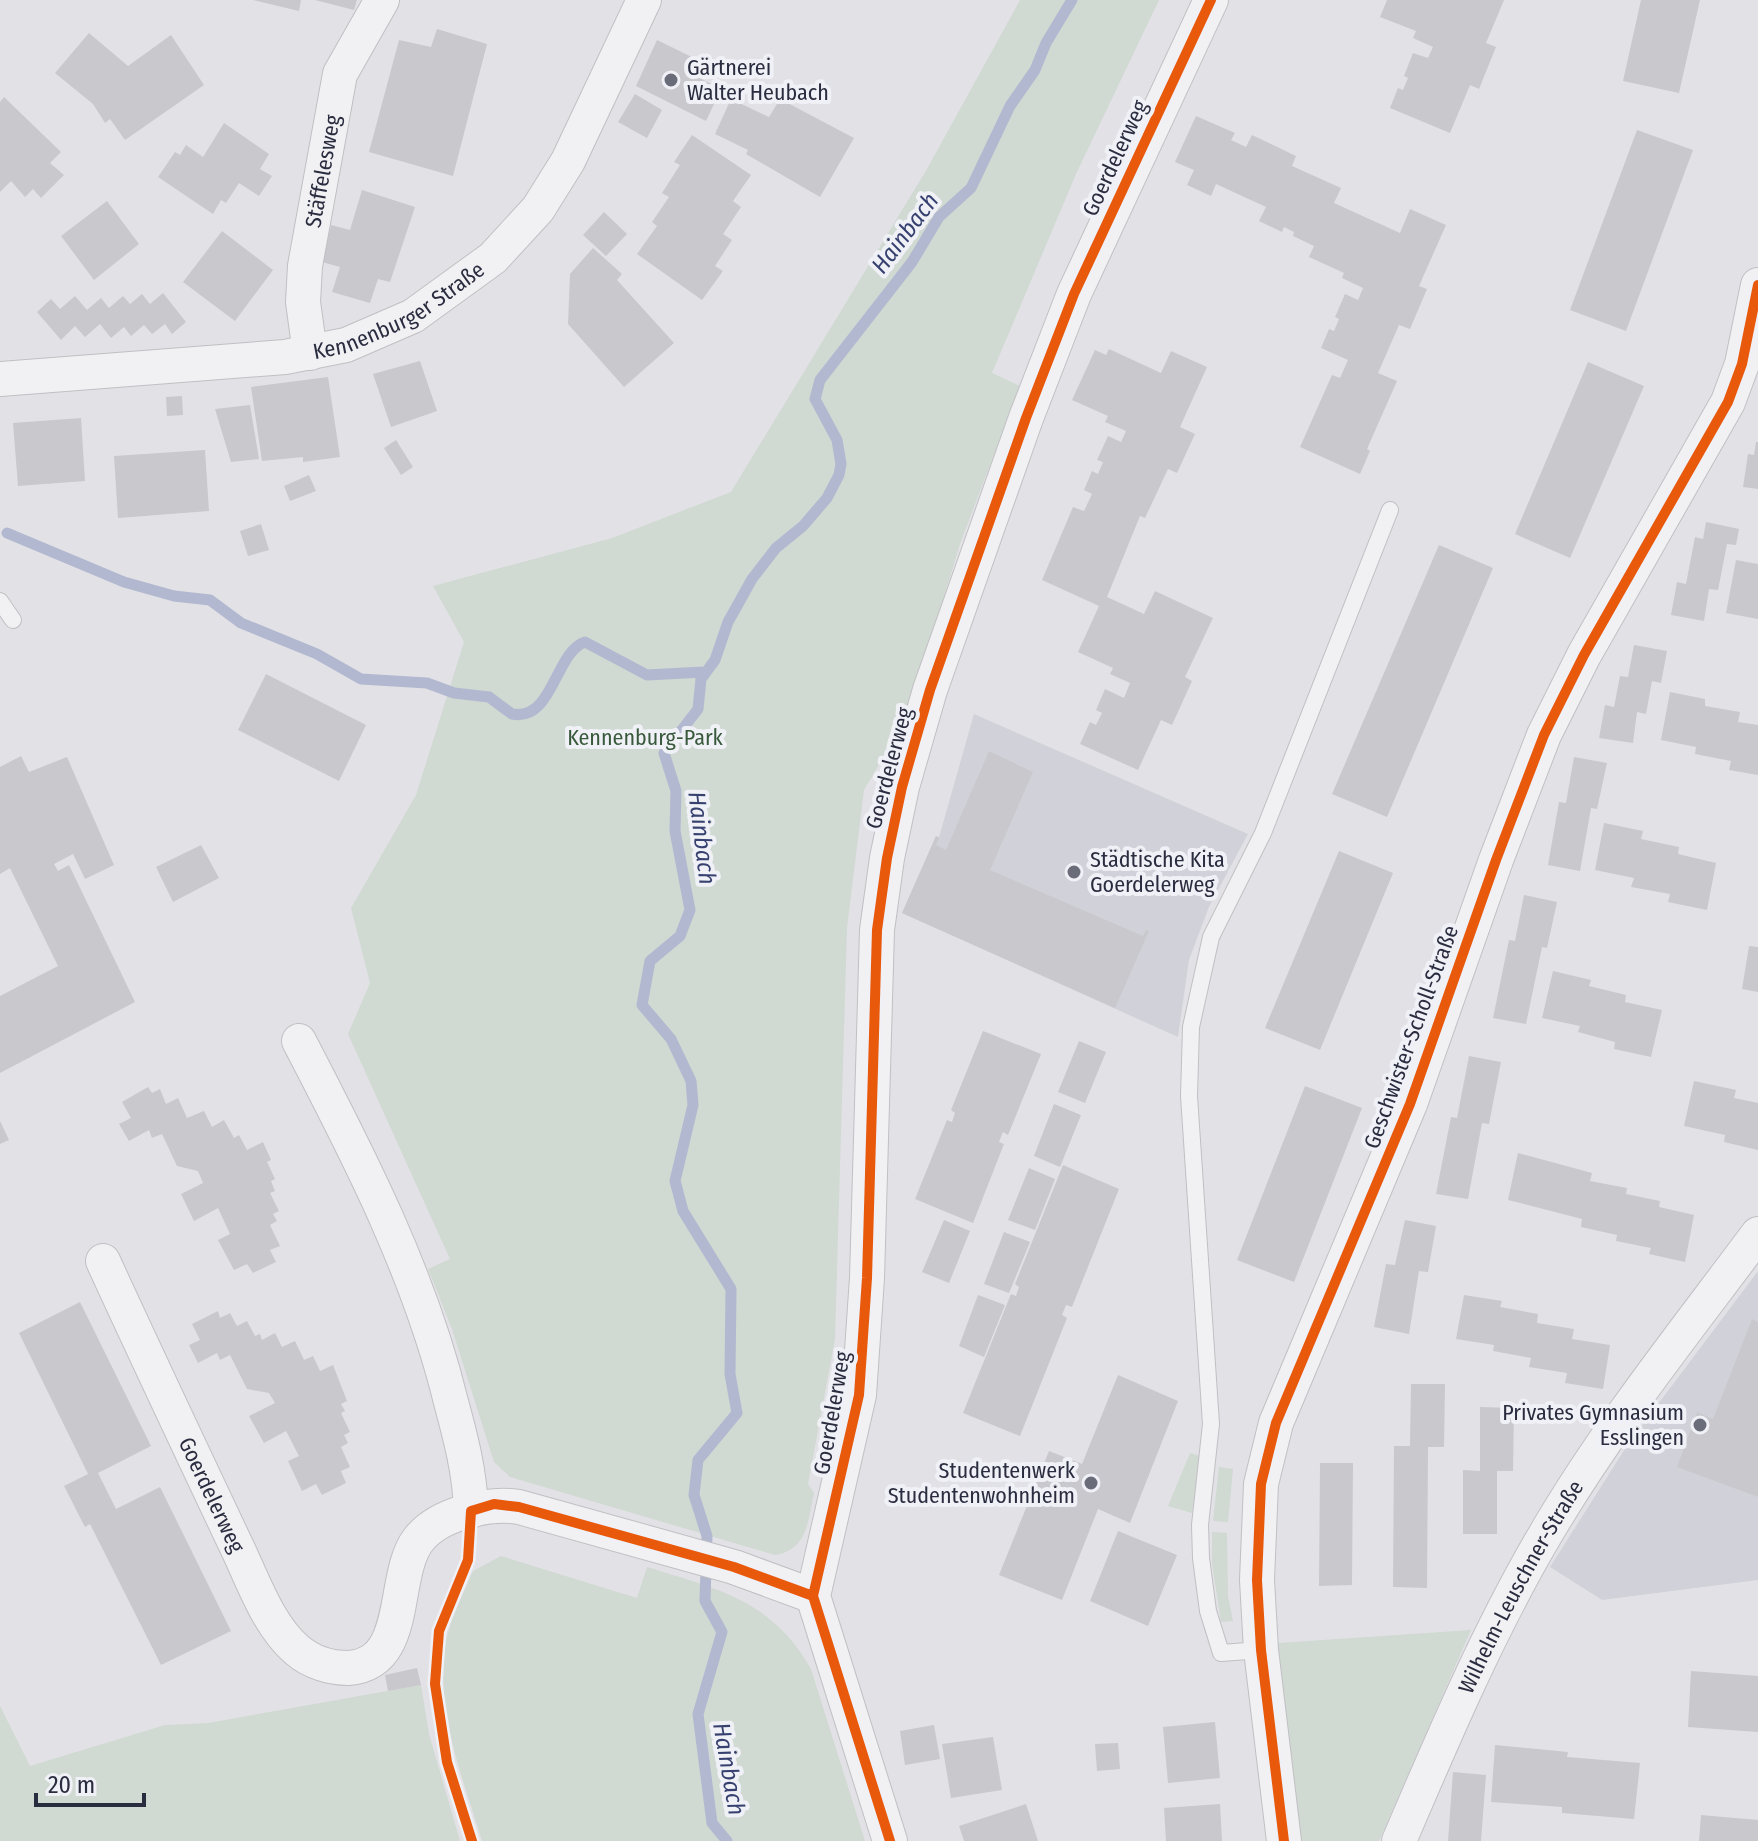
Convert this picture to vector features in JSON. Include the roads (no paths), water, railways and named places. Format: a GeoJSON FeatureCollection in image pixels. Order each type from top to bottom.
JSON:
{"type":"FeatureCollection","features":[{"type":"Feature","properties":{"kind":"street","name":"Stäffelesweg"},"geometry":{"type":"LineString","coordinates":[[310,353],[303,302],[305,266],[331,119],[343,67],[382,0]]}},
{"type":"Feature","properties":{"kind":"street","name":"Kennenburger Straße"},"geometry":{"type":"LineString","coordinates":[[0,379],[259,361],[310,353],[367,338],[413,316],[469,278],[509,243],[538,209],[568,161],[644,0]]}},
{"type":"Feature","properties":{"kind":"street","name":"Goerdelerweg"},"geometry":{"type":"LineString","coordinates":[[103,1261],[257,1588],[280,1629],[298,1651],[335,1667],[359,1666],[371,1660],[381,1651],[393,1629],[410,1559],[419,1540],[436,1526],[494,1504],[519,1507],[734,1567],[813,1596],[859,1395],[867,1278],[877,930],[887,858],[902,787],[968,575],[1063,321],[1211,0]]}},
{"type":"Feature","properties":{"kind":"street","name":"Geschwister-Scholl-Straße"},"geometry":{"type":"LineString","coordinates":[[1284,1841],[1261,1650],[1257,1529],[1261,1484],[1276,1423],[1410,1104],[1504,835],[1544,735],[1590,645],[1728,402],[1742,364],[1758,285]]}},
{"type":"Feature","properties":{"kind":"street"},"geometry":{"type":"LineString","coordinates":[[299,1041],[394,1235],[427,1313],[468,1469],[471,1511]]}},
{"type":"Feature","properties":{"kind":"street","name":"Wilhelm-Leuschner-Straße"},"geometry":{"type":"LineString","coordinates":[[1399,1841],[1500,1620],[1543,1538],[1613,1430],[1758,1234]]}},
{"type":"Feature","properties":{"kind":"street"},"geometry":{"type":"LineString","coordinates":[[813,1596],[890,1841]]}},
{"type":"Feature","properties":{"kind":"lane"},"geometry":{"type":"LineString","coordinates":[[1261,1650],[1221,1653],[1203,1583],[1200,1525],[1211,1424],[1189,1096],[1191,1027],[1211,937],[1263,833],[1390,510]]}},
{"type":"Feature","properties":{"kind":"lane"},"geometry":{"type":"LineString","coordinates":[[0,601],[13,620]]}},
{"type":"Feature","properties":{"kind":"waterway","name":"Hainbach"},"geometry":{"type":"LineString","coordinates":[[727,1841],[712,1823],[698,1714],[722,1632],[705,1601],[707,1536],[694,1495],[698,1460],[737,1413],[730,1374],[731,1289],[683,1211],[675,1181],[693,1105],[691,1081],[671,1039],[642,1005],[650,961],[680,936],[690,910],[675,831],[676,791],[664,753],[698,709],[701,679],[715,660],[728,622],[752,579],[776,548],[803,526],[827,498],[839,475],[841,464],[837,440],[815,399],[820,380],[912,262],[939,217],[971,188],[1010,106],[1035,70],[1046,43],[1072,0]]}},
{"type":"Feature","properties":{"kind":"waterway"},"geometry":{"type":"LineString","coordinates":[[7,533],[124,582],[174,596],[210,600],[241,623],[317,654],[361,679],[427,683],[454,693],[489,697],[512,714],[526,714],[536,708],[575,648],[585,642],[647,675],[704,672]]}},
{"type":"Feature","properties":{"kind":"place","name":"Gärtnerei Walter Heubach"},"geometry":{"type":"Point","coordinates":[671,80]}},
{"type":"Feature","properties":{"kind":"place","name":"Städtische Kita Goerdelerweg"},"geometry":{"type":"Point","coordinates":[1074,872]}},
{"type":"Feature","properties":{"kind":"place","name":"Privates Gymnasium Esslingen"},"geometry":{"type":"Point","coordinates":[1700,1425]}},
{"type":"Feature","properties":{"kind":"place","name":"Studentenwerk Studentenwohnheim"},"geometry":{"type":"Point","coordinates":[1091,1483]}},
{"type":"Feature","properties":{"kind":"park label","name":"Kennenburg-Park"},"geometry":{"type":"Point","coordinates":[645,737]}}]}
